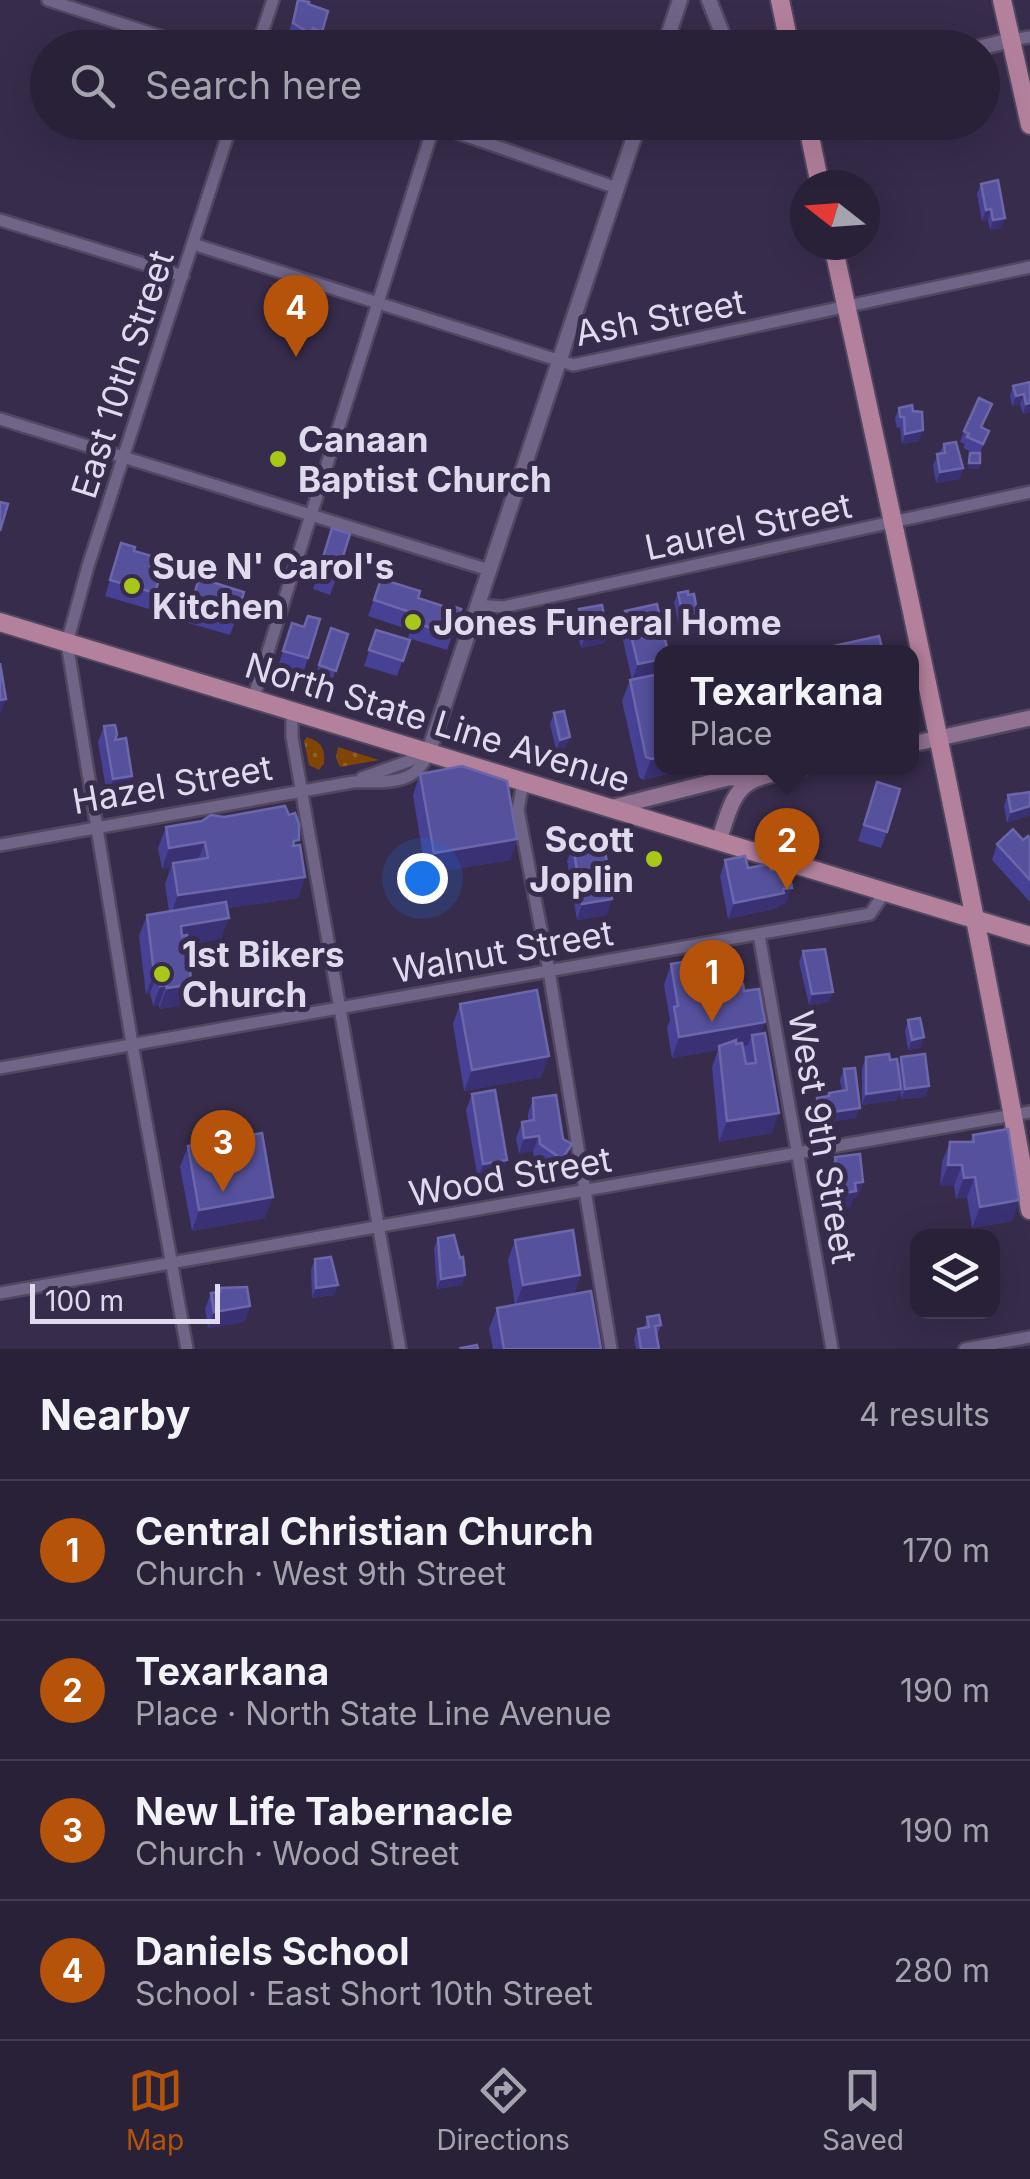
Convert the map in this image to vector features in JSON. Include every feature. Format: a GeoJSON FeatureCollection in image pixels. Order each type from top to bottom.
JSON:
{"type":"FeatureCollection","features":[{"type":"Feature","properties":{"kind":"main road"},"geometry":{"type":"LineString","coordinates":[[780,0],[786,30]]}},
{"type":"Feature","properties":{"kind":"main road"},"geometry":{"type":"LineString","coordinates":[[1002,0],[1020,38],[1030,125]]}},
{"type":"Feature","properties":{"kind":"main road"},"geometry":{"type":"LineString","coordinates":[[811,140],[817,170]]}},
{"type":"Feature","properties":{"kind":"main road"},"geometry":{"type":"LineString","coordinates":[[836,260],[1022,1114],[1030,1210]]}},
{"type":"Feature","properties":{"kind":"main road","name":"North State Line Avenue"},"geometry":{"type":"LineString","coordinates":[[0,622],[1030,936]]}},
{"type":"Feature","properties":{"kind":"main road"},"geometry":{"type":"LineString","coordinates":[[919,743],[1030,718]]}},
{"type":"Feature","properties":{"kind":"main road"},"geometry":{"type":"LineString","coordinates":[[610,808],[728,778],[768,775]]}},
{"type":"Feature","properties":{"kind":"main road"},"geometry":{"type":"LineString","coordinates":[[719,841],[733,798],[753,778]]}},
{"type":"Feature","properties":{"kind":"street"},"geometry":{"type":"LineString","coordinates":[[48,0],[140,30]]}},
{"type":"Feature","properties":{"kind":"street"},"geometry":{"type":"LineString","coordinates":[[263,30],[273,0]]}},
{"type":"Feature","properties":{"kind":"street"},"geometry":{"type":"LineString","coordinates":[[670,30],[680,0]]}},
{"type":"Feature","properties":{"kind":"street"},"geometry":{"type":"LineString","coordinates":[[709,0],[721,30]]}},
{"type":"Feature","properties":{"kind":"street","name":"East 10th Street"},"geometry":{"type":"LineString","coordinates":[[67,643],[70,622],[226,140]]}},
{"type":"Feature","properties":{"kind":"street"},"geometry":{"type":"LineString","coordinates":[[253,699],[425,140]]}},
{"type":"Feature","properties":{"kind":"street"},"geometry":{"type":"LineString","coordinates":[[477,140],[617,188]]}},
{"type":"Feature","properties":{"kind":"street"},"geometry":{"type":"LineString","coordinates":[[428,754],[633,140]]}},
{"type":"Feature","properties":{"kind":"street"},"geometry":{"type":"LineString","coordinates":[[0,220],[184,276]]}},
{"type":"Feature","properties":{"kind":"street","name":"Ash Street"},"geometry":{"type":"LineString","coordinates":[[193,244],[558,362],[587,364],[1030,267]]}},
{"type":"Feature","properties":{"kind":"street"},"geometry":{"type":"LineString","coordinates":[[0,419],[488,570]]}},
{"type":"Feature","properties":{"kind":"street","name":"Laurel Street"},"geometry":{"type":"LineString","coordinates":[[477,605],[503,607],[1030,492]]}},
{"type":"Feature","properties":{"kind":"street"},"geometry":{"type":"LineString","coordinates":[[67,643],[132,1044],[187,1349]]}},
{"type":"Feature","properties":{"kind":"street"},"geometry":{"type":"LineString","coordinates":[[292,711],[292,738],[400,1349]]}},
{"type":"Feature","properties":{"kind":"street","name":"Hazel Street"},"geometry":{"type":"LineString","coordinates":[[0,845],[354,782],[414,776],[428,754]]}},
{"type":"Feature","properties":{"kind":"street"},"geometry":{"type":"LineString","coordinates":[[523,782],[518,810],[611,1349]]}},
{"type":"Feature","properties":{"kind":"street","name":"Walnut Street"},"geometry":{"type":"LineString","coordinates":[[0,1068],[870,914],[884,892]]}},
{"type":"Feature","properties":{"kind":"street","name":"West 9th Street"},"geometry":{"type":"LineString","coordinates":[[759,935],[832,1349]]}},
{"type":"Feature","properties":{"kind":"street","name":"Wood Street"},"geometry":{"type":"LineString","coordinates":[[0,1294],[1022,1114]]}},
{"type":"Feature","properties":{"kind":"street"},"geometry":{"type":"LineString","coordinates":[[966,1349],[1030,1338]]}},
{"type":"Feature","properties":{"kind":"shaded area"},"geometry":{"type":"Polygon","coordinates":[[[307,737],[323,749],[324,763],[319,770],[309,765],[304,741],[307,737]]]}},
{"type":"Feature","properties":{"kind":"shaded area"},"geometry":{"type":"Polygon","coordinates":[[[338,747],[379,760],[340,767],[336,758],[338,747]]]}},
{"type":"Feature","properties":{"kind":"building"},"geometry":{"type":"Polygon","coordinates":[[[298,0],[328,11],[323,30],[304,30],[293,23],[298,0]]]}},
{"type":"Feature","properties":{"kind":"building"},"geometry":{"type":"Polygon","coordinates":[[[998,180],[1005,218],[993,220],[991,209],[986,210],[981,184],[998,180]]]}},
{"type":"Feature","properties":{"kind":"building"},"geometry":{"type":"Polygon","coordinates":[[[1030,382],[1030,403],[1026,404],[1024,394],[1016,396],[1013,386],[1030,382]]]}},
{"type":"Feature","properties":{"kind":"building"},"geometry":{"type":"Polygon","coordinates":[[[979,398],[992,404],[981,427],[989,431],[983,444],[967,437],[969,434],[964,431],[979,398]]]}},
{"type":"Feature","properties":{"kind":"building"},"geometry":{"type":"Polygon","coordinates":[[[912,405],[913,411],[922,412],[923,430],[905,434],[899,408],[912,405]]]}},
{"type":"Feature","properties":{"kind":"building"},"geometry":{"type":"Polygon","coordinates":[[[956,442],[963,468],[940,472],[937,454],[945,453],[944,444],[956,442]]]}},
{"type":"Feature","properties":{"kind":"building"},"geometry":{"type":"Polygon","coordinates":[[[970,453],[980,453],[980,463],[969,463],[970,453]]]}},
{"type":"Feature","properties":{"kind":"building"},"geometry":{"type":"Polygon","coordinates":[[[0,502],[8,504],[0,531],[0,502]]]}},
{"type":"Feature","properties":{"kind":"building"},"geometry":{"type":"Polygon","coordinates":[[[332,528],[350,534],[336,579],[318,574],[332,528]]]}},
{"type":"Feature","properties":{"kind":"building"},"geometry":{"type":"Polygon","coordinates":[[[121,543],[165,560],[155,593],[110,580],[121,543]]]}},
{"type":"Feature","properties":{"kind":"building"},"geometry":{"type":"Polygon","coordinates":[[[199,578],[244,592],[236,619],[191,606],[199,578]]]}},
{"type":"Feature","properties":{"kind":"building"},"geometry":{"type":"Polygon","coordinates":[[[381,579],[420,591],[418,598],[461,609],[452,635],[413,622],[416,614],[374,600],[381,579]]]}},
{"type":"Feature","properties":{"kind":"building"},"geometry":{"type":"Polygon","coordinates":[[[688,591],[688,595],[694,594],[699,622],[685,625],[678,593],[688,591]]]}},
{"type":"Feature","properties":{"kind":"building"},"geometry":{"type":"Polygon","coordinates":[[[657,604],[666,645],[654,645],[654,661],[638,664],[625,611],[657,604]]]}},
{"type":"Feature","properties":{"kind":"building"},"geometry":{"type":"Polygon","coordinates":[[[602,605],[607,633],[585,637],[579,609],[602,605]]]}},
{"type":"Feature","properties":{"kind":"building"},"geometry":{"type":"Polygon","coordinates":[[[308,616],[320,619],[308,658],[283,651],[292,623],[304,627],[308,616]]]}},
{"type":"Feature","properties":{"kind":"building"},"geometry":{"type":"Polygon","coordinates":[[[331,628],[348,634],[336,671],[319,665],[331,628]]]}},
{"type":"Feature","properties":{"kind":"building"},"geometry":{"type":"Polygon","coordinates":[[[376,630],[410,640],[403,661],[369,650],[376,630]]]}},
{"type":"Feature","properties":{"kind":"building"},"geometry":{"type":"Polygon","coordinates":[[[879,636],[881,645],[838,645],[879,636]]]}},
{"type":"Feature","properties":{"kind":"building"},"geometry":{"type":"Polygon","coordinates":[[[0,663],[6,699],[0,700],[0,663]]]}},
{"type":"Feature","properties":{"kind":"building"},"geometry":{"type":"Polygon","coordinates":[[[654,675],[654,758],[646,757],[630,680],[654,675]]]}},
{"type":"Feature","properties":{"kind":"building"},"geometry":{"type":"Polygon","coordinates":[[[564,711],[570,737],[560,740],[554,713],[564,711]]]}},
{"type":"Feature","properties":{"kind":"building"},"geometry":{"type":"Polygon","coordinates":[[[115,725],[115,740],[126,738],[132,776],[113,779],[104,726],[115,725]]]}},
{"type":"Feature","properties":{"kind":"building"},"geometry":{"type":"Polygon","coordinates":[[[462,766],[507,781],[517,839],[434,853],[420,774],[462,766]]]}},
{"type":"Feature","properties":{"kind":"building"},"geometry":{"type":"Polygon","coordinates":[[[877,782],[900,789],[887,832],[864,825],[877,782]]]}},
{"type":"Feature","properties":{"kind":"building"},"geometry":{"type":"Polygon","coordinates":[[[1030,792],[1030,806],[1011,812],[1008,795],[1030,792]]]}},
{"type":"Feature","properties":{"kind":"building"},"geometry":{"type":"Polygon","coordinates":[[[285,806],[289,815],[295,813],[299,824],[299,840],[293,846],[300,845],[305,877],[178,895],[173,863],[208,858],[205,842],[169,848],[166,827],[202,821],[211,815],[224,817],[285,806]]]}},
{"type":"Feature","properties":{"kind":"building"},"geometry":{"type":"Polygon","coordinates":[[[1013,829],[1023,840],[1028,836],[1030,839],[1030,880],[997,844],[1013,829]]]}},
{"type":"Feature","properties":{"kind":"building"},"geometry":{"type":"Polygon","coordinates":[[[603,840],[613,875],[608,876],[612,899],[582,904],[573,845],[603,840]]]}},
{"type":"Feature","properties":{"kind":"building"},"geometry":{"type":"Polygon","coordinates":[[[745,856],[748,868],[769,864],[771,870],[789,871],[792,888],[734,903],[725,860],[745,856]]]}},
{"type":"Feature","properties":{"kind":"building"},"geometry":{"type":"Polygon","coordinates":[[[226,902],[229,918],[181,926],[182,936],[187,935],[191,981],[186,981],[187,985],[160,986],[158,972],[154,973],[147,915],[226,902]]]}},
{"type":"Feature","properties":{"kind":"building"},"geometry":{"type":"Polygon","coordinates":[[[825,949],[833,992],[812,994],[803,951],[825,949]]]}},
{"type":"Feature","properties":{"kind":"building"},"geometry":{"type":"Polygon","coordinates":[[[695,960],[701,996],[743,984],[744,991],[759,989],[765,1022],[679,1037],[671,964],[695,960]]]}},
{"type":"Feature","properties":{"kind":"building"},"geometry":{"type":"Polygon","coordinates":[[[537,990],[549,1056],[472,1070],[460,1004],[537,990]]]}},
{"type":"Feature","properties":{"kind":"building"},"geometry":{"type":"Polygon","coordinates":[[[920,1018],[924,1037],[912,1040],[908,1020],[920,1018]]]}},
{"type":"Feature","properties":{"kind":"building"},"geometry":{"type":"Polygon","coordinates":[[[765,1033],[779,1113],[727,1121],[719,1046],[736,1040],[736,1044],[742,1043],[746,1064],[756,1063],[752,1035],[765,1033]]]}},
{"type":"Feature","properties":{"kind":"building"},"geometry":{"type":"Polygon","coordinates":[[[889,1054],[890,1060],[897,1059],[901,1089],[866,1094],[866,1057],[889,1054]]]}},
{"type":"Feature","properties":{"kind":"building"},"geometry":{"type":"Polygon","coordinates":[[[925,1054],[929,1086],[905,1089],[901,1057],[925,1054]]]}},
{"type":"Feature","properties":{"kind":"building"},"geometry":{"type":"Polygon","coordinates":[[[855,1068],[860,1108],[819,1114],[817,1098],[847,1090],[844,1069],[855,1068]]]}},
{"type":"Feature","properties":{"kind":"building"},"geometry":{"type":"Polygon","coordinates":[[[495,1090],[507,1160],[483,1164],[472,1094],[495,1090]]]}},
{"type":"Feature","properties":{"kind":"building"},"geometry":{"type":"Polygon","coordinates":[[[556,1095],[563,1139],[572,1144],[562,1159],[540,1144],[539,1136],[524,1138],[522,1122],[534,1120],[533,1098],[556,1095]]]}},
{"type":"Feature","properties":{"kind":"building"},"geometry":{"type":"Polygon","coordinates":[[[1008,1129],[1019,1200],[980,1207],[975,1177],[964,1178],[962,1165],[948,1165],[950,1142],[974,1142],[973,1135],[1008,1129]]]}},
{"type":"Feature","properties":{"kind":"building"},"geometry":{"type":"Polygon","coordinates":[[[262,1133],[273,1197],[199,1210],[188,1146],[262,1133]]]}},
{"type":"Feature","properties":{"kind":"building"},"geometry":{"type":"Polygon","coordinates":[[[860,1154],[863,1182],[855,1183],[856,1191],[845,1193],[843,1175],[837,1176],[835,1157],[860,1154]]]}},
{"type":"Feature","properties":{"kind":"building"},"geometry":{"type":"Polygon","coordinates":[[[573,1230],[580,1275],[523,1285],[515,1240],[573,1230]]]}},
{"type":"Feature","properties":{"kind":"building"},"geometry":{"type":"Polygon","coordinates":[[[454,1235],[465,1275],[441,1279],[438,1238],[454,1235]]]}},
{"type":"Feature","properties":{"kind":"building"},"geometry":{"type":"Polygon","coordinates":[[[331,1257],[338,1285],[316,1288],[315,1259],[331,1257]]]}},
{"type":"Feature","properties":{"kind":"building"},"geometry":{"type":"Polygon","coordinates":[[[247,1287],[250,1306],[214,1312],[211,1293],[220,1292],[220,1288],[247,1287]]]}},
{"type":"Feature","properties":{"kind":"building"},"geometry":{"type":"Polygon","coordinates":[[[591,1291],[601,1349],[504,1349],[497,1308],[591,1291]]]}},
{"type":"Feature","properties":{"kind":"building"},"geometry":{"type":"Polygon","coordinates":[[[659,1315],[661,1325],[655,1326],[659,1349],[641,1349],[638,1329],[649,1327],[647,1317],[659,1315]]]}},
{"type":"Feature","properties":{"kind":"place","name":"Daniels School"},"geometry":{"type":"Point","coordinates":[296,357]}},
{"type":"Feature","properties":{"kind":"place","name":"Canaan Baptist Church"},"geometry":{"type":"Point","coordinates":[278,459]}},
{"type":"Feature","properties":{"kind":"place","name":"Sue N' Carol's Kitchen"},"geometry":{"type":"Point","coordinates":[132,586]}},
{"type":"Feature","properties":{"kind":"place","name":"Jones Funeral Home"},"geometry":{"type":"Point","coordinates":[413,622]}},
{"type":"Feature","properties":{"kind":"place","name":"Scott Joplin"},"geometry":{"type":"Point","coordinates":[654,859]}},
{"type":"Feature","properties":{"kind":"place","name":"Texarkana"},"geometry":{"type":"Point","coordinates":[787,890]}},
{"type":"Feature","properties":{"kind":"place","name":"1st Bikers Church"},"geometry":{"type":"Point","coordinates":[162,974]}},
{"type":"Feature","properties":{"kind":"place","name":"Central Christian Church"},"geometry":{"type":"Point","coordinates":[712,1022]}},
{"type":"Feature","properties":{"kind":"place","name":"New Life Tabernacle"},"geometry":{"type":"Point","coordinates":[223,1192]}}]}
